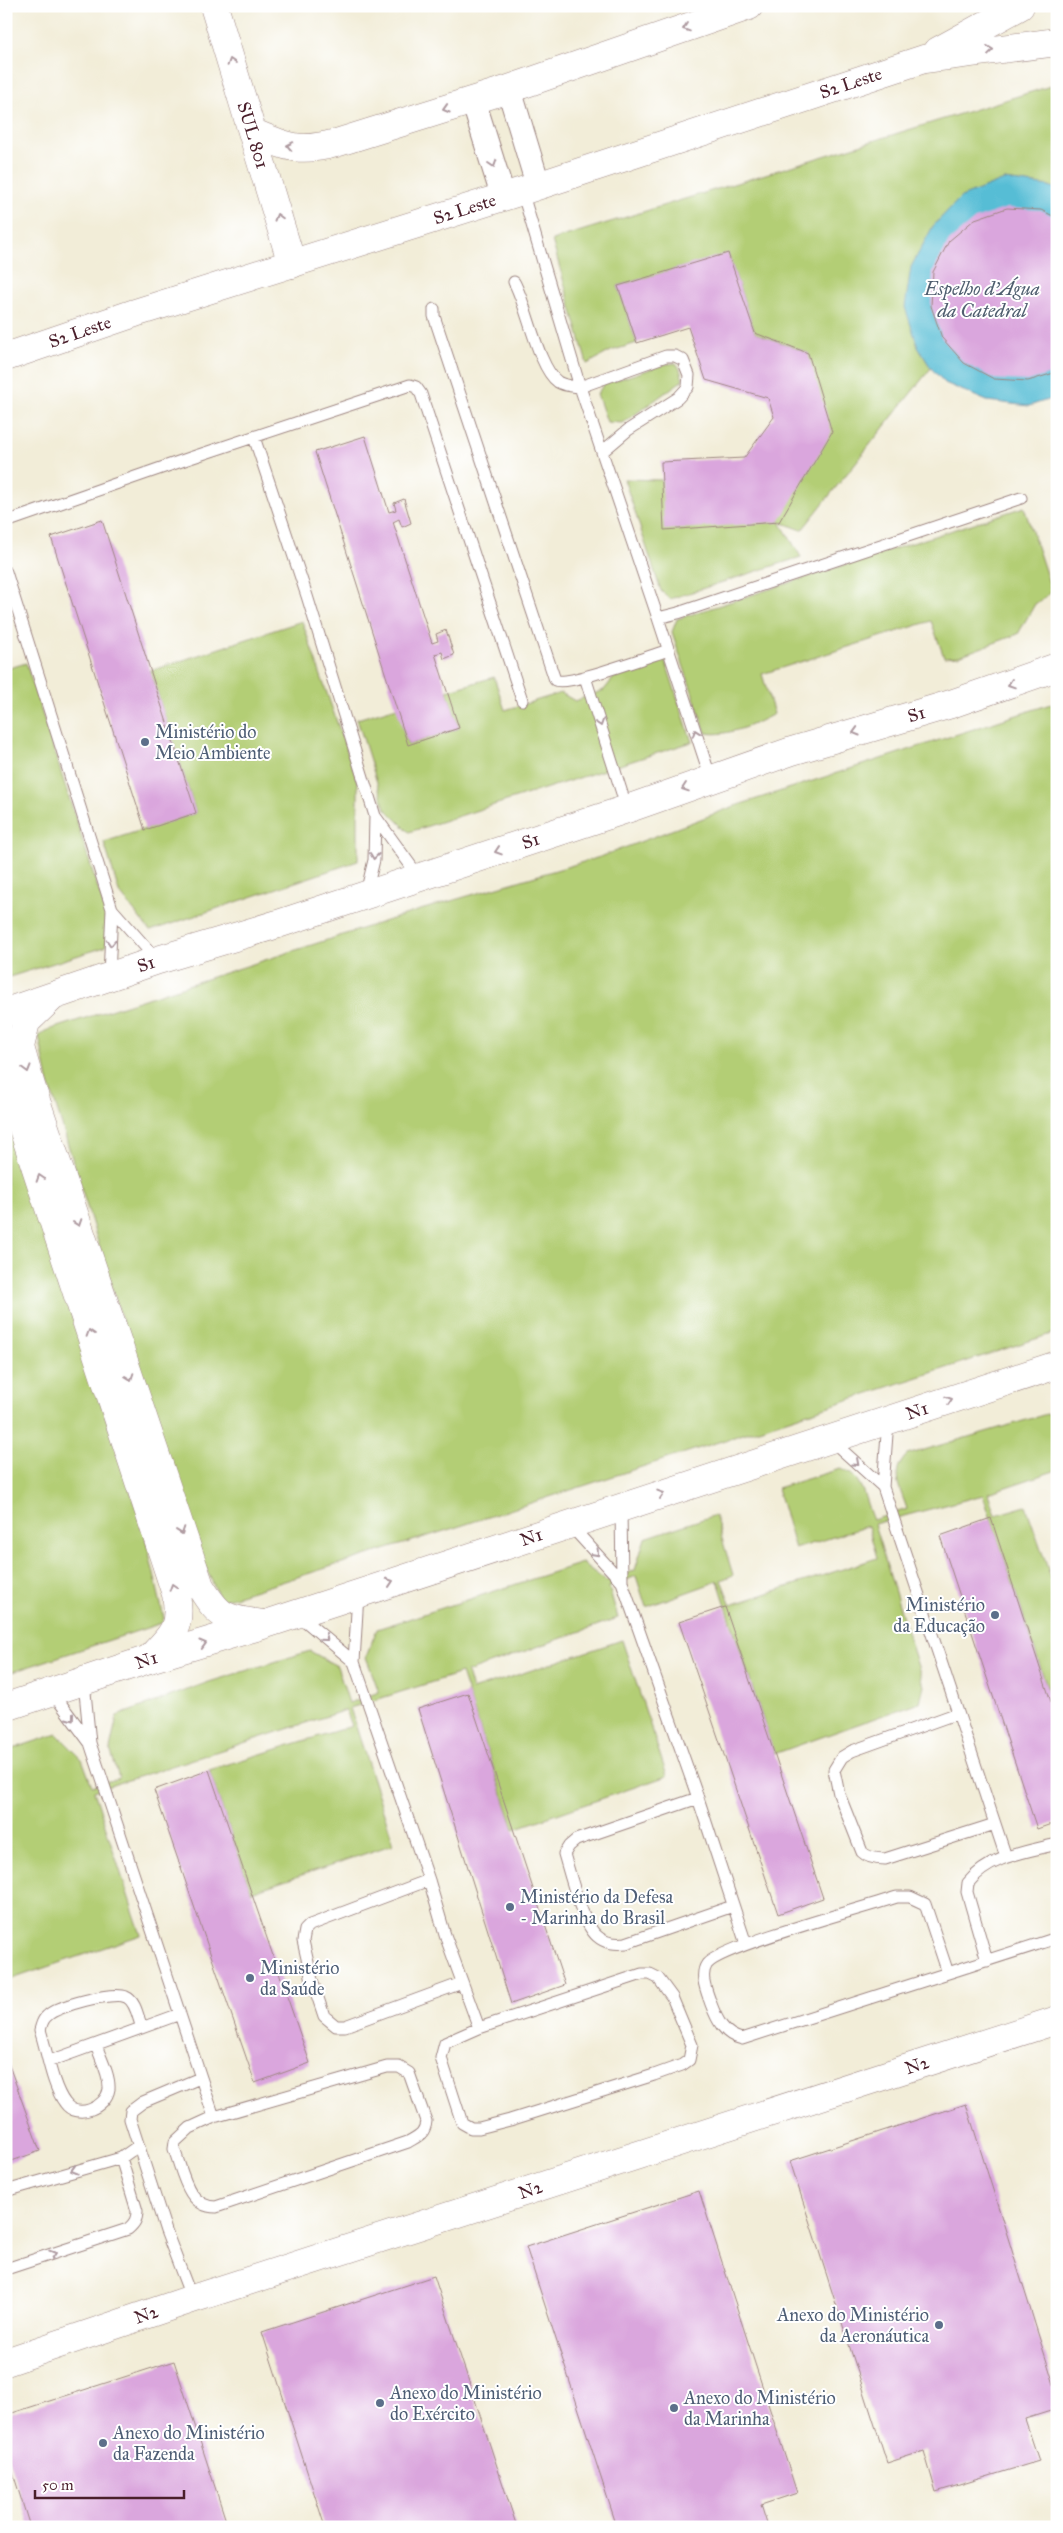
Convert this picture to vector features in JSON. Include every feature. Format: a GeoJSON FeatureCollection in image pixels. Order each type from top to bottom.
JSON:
{"type":"FeatureCollection","features":[{"type":"Feature","properties":{"kind":"main road","name":"SUL 801"},"geometry":{"type":"LineString","coordinates":[[214,6],[254,133],[292,264]]}},
{"type":"Feature","properties":{"kind":"main road"},"geometry":{"type":"LineString","coordinates":[[254,133],[287,147],[312,149],[509,89],[749,6]]}},
{"type":"Feature","properties":{"kind":"main road"},"geometry":{"type":"LineString","coordinates":[[1016,8],[1047,44]]}},
{"type":"Feature","properties":{"kind":"main road","name":"S2 Leste"},"geometry":{"type":"LineString","coordinates":[[6,357],[135,313],[521,191],[924,58],[1016,8]]}},
{"type":"Feature","properties":{"kind":"main road","name":"S2 Leste"},"geometry":{"type":"LineString","coordinates":[[924,58],[1047,44]]}},
{"type":"Feature","properties":{"kind":"main road","name":"S1"},"geometry":{"type":"LineString","coordinates":[[6,1012],[158,960],[365,895],[627,809],[792,751],[951,704],[1057,667]]}},
{"type":"Feature","properties":{"kind":"main road"},"geometry":{"type":"LineString","coordinates":[[51,998],[26,1022],[20,1047],[31,1086],[200,1586],[214,1609],[234,1620],[266,1624]]}},
{"type":"Feature","properties":{"kind":"main road"},"geometry":{"type":"LineString","coordinates":[[6,1077],[176,1594],[180,1615],[170,1636],[149,1659]]}},
{"type":"Feature","properties":{"kind":"main road","name":"N1"},"geometry":{"type":"LineString","coordinates":[[6,1707],[149,1659],[297,1614],[358,1592],[1057,1365]]}},
{"type":"Feature","properties":{"kind":"main road","name":"N2"},"geometry":{"type":"LineString","coordinates":[[6,2362],[192,2299],[1057,2020]]}},
{"type":"Feature","properties":{"kind":"street"},"geometry":{"type":"LineString","coordinates":[[509,89],[521,191]]}},
{"type":"Feature","properties":{"kind":"street"},"geometry":{"type":"LineString","coordinates":[[473,100],[521,191]]}},
{"type":"Feature","properties":{"kind":"lane"},"geometry":{"type":"LineString","coordinates":[[521,191],[580,387],[711,779]]}},
{"type":"Feature","properties":{"kind":"lane"},"geometry":{"type":"LineString","coordinates":[[514,282],[542,357],[552,377],[562,384],[580,387],[666,356],[675,356],[683,360],[689,375],[688,387],[678,398],[628,430],[602,452]]}},
{"type":"Feature","properties":{"kind":"lane"},"geometry":{"type":"LineString","coordinates":[[434,309],[434,316],[553,675],[559,682],[585,677],[669,650]]}},
{"type":"Feature","properties":{"kind":"lane"},"geometry":{"type":"LineString","coordinates":[[6,522],[389,391],[410,385],[416,387],[420,394],[522,700]]}},
{"type":"Feature","properties":{"kind":"lane"},"geometry":{"type":"LineString","coordinates":[[254,437],[307,596],[375,816],[374,860],[365,895]]}},
{"type":"Feature","properties":{"kind":"lane"},"geometry":{"type":"LineString","coordinates":[[658,618],[678,614],[1021,498]]}},
{"type":"Feature","properties":{"kind":"lane"},"geometry":{"type":"LineString","coordinates":[[6,572],[112,909],[109,978]]}},
{"type":"Feature","properties":{"kind":"lane"},"geometry":{"type":"LineString","coordinates":[[585,677],[627,809]]}},
{"type":"Feature","properties":{"kind":"lane"},"geometry":{"type":"LineString","coordinates":[[375,816],[419,877]]}},
{"type":"Feature","properties":{"kind":"lane"},"geometry":{"type":"LineString","coordinates":[[112,909],[158,960]]}},
{"type":"Feature","properties":{"kind":"lane"},"geometry":{"type":"LineString","coordinates":[[888,1419],[883,1487],[1006,1857]]}},
{"type":"Feature","properties":{"kind":"lane"},"geometry":{"type":"LineString","coordinates":[[830,1439],[883,1487]]}},
{"type":"Feature","properties":{"kind":"lane"},"geometry":{"type":"LineString","coordinates":[[621,1507],[622,1582],[698,1798],[746,1944]]}},
{"type":"Feature","properties":{"kind":"lane"},"geometry":{"type":"LineString","coordinates":[[570,1524],[622,1582]]}},
{"type":"Feature","properties":{"kind":"lane"},"geometry":{"type":"LineString","coordinates":[[358,1592],[354,1662],[429,1880],[444,1935],[479,2028]]}},
{"type":"Feature","properties":{"kind":"lane"},"geometry":{"type":"LineString","coordinates":[[297,1614],[354,1662]]}},
{"type":"Feature","properties":{"kind":"lane"},"geometry":{"type":"LineString","coordinates":[[84,1682],[90,1743],[214,2117]]}},
{"type":"Feature","properties":{"kind":"lane"},"geometry":{"type":"LineString","coordinates":[[52,1692],[90,1743]]}},
{"type":"Feature","properties":{"kind":"lane"},"geometry":{"type":"LineString","coordinates":[[958,1713],[852,1751],[842,1757],[834,1770],[839,1794],[862,1852],[866,1856],[876,1859],[885,1859],[995,1824]]}},
{"type":"Feature","properties":{"kind":"lane"},"geometry":{"type":"LineString","coordinates":[[698,1798],[576,1840],[564,1854],[574,1887],[589,1924],[597,1936],[612,1944],[626,1943],[733,1906]]}},
{"type":"Feature","properties":{"kind":"lane"},"geometry":{"type":"LineString","coordinates":[[987,1961],[967,1892],[968,1883],[978,1872],[1006,1857],[1057,1844]]}},
{"type":"Feature","properties":{"kind":"lane"},"geometry":{"type":"LineString","coordinates":[[429,1880],[310,1925],[305,1930],[303,1941],[312,1980],[324,2016],[336,2026],[345,2026],[462,1983]]}},
{"type":"Feature","properties":{"kind":"lane"},"geometry":{"type":"LineString","coordinates":[[948,1973],[925,1904],[910,1897],[897,1898],[746,1944],[713,1958],[704,1970],[703,1978],[711,2005],[722,2026],[729,2034],[742,2039],[987,1961],[1057,1938]]}},
{"type":"Feature","properties":{"kind":"lane"},"geometry":{"type":"LineString","coordinates":[[650,1974],[664,1984],[672,1997],[692,2045],[690,2060],[682,2065],[510,2120],[471,2128],[462,2123],[459,2117],[441,2058],[445,2042],[479,2028],[621,1981],[650,1974]]}},
{"type":"Feature","properties":{"kind":"lane"},"geometry":{"type":"LineString","coordinates":[[96,2045],[109,2082],[109,2089],[100,2105],[88,2110],[76,2111],[66,2105],[59,2093],[40,2030],[42,2022],[53,2011],[85,2001],[117,1995],[127,1997],[132,2001],[142,2028]]}},
{"type":"Feature","properties":{"kind":"lane"},"geometry":{"type":"LineString","coordinates":[[50,2061],[180,2014]]}},
{"type":"Feature","properties":{"kind":"lane"},"geometry":{"type":"LineString","coordinates":[[399,2066],[409,2073],[426,2121],[425,2129],[421,2134],[408,2142],[216,2207],[206,2207],[193,2198],[174,2149],[175,2142],[190,2128],[214,2117],[387,2067],[399,2066]]}},
{"type":"Feature","properties":{"kind":"lane"},"geometry":{"type":"LineString","coordinates":[[192,2299],[166,2231],[130,2119],[131,2111],[134,2107],[200,2078]]}},
{"type":"Feature","properties":{"kind":"lane"},"geometry":{"type":"LineString","coordinates":[[6,2191],[121,2158],[138,2146]]}},
{"type":"Feature","properties":{"kind":"lane"},"geometry":{"type":"LineString","coordinates":[[6,2269],[128,2229],[137,2218],[121,2158]]}},
{"type":"Feature","properties":{"kind":"green space"},"geometry":{"type":"Polygon","coordinates":[[[1057,84],[1057,189],[1049,186],[1004,180],[918,347],[931,368],[802,530],[780,522],[801,557],[670,599],[661,591],[624,479],[662,480],[779,522],[808,353],[755,333],[728,254],[618,286],[637,343],[611,351],[587,364],[552,240],[1057,84]]]}},
{"type":"Feature","properties":{"kind":"green space"},"geometry":{"type":"Polygon","coordinates":[[[676,363],[683,380],[623,423],[607,422],[597,394],[604,384],[666,364],[676,363]]]}},
{"type":"Feature","properties":{"kind":"green space"},"geometry":{"type":"Polygon","coordinates":[[[1024,507],[1052,592],[1035,604],[1018,634],[959,656],[944,657],[931,621],[762,674],[774,714],[759,722],[732,731],[714,734],[706,733],[672,632],[677,619],[1024,507]]]}},
{"type":"Feature","properties":{"kind":"green space"},"geometry":{"type":"Polygon","coordinates":[[[302,621],[358,783],[358,861],[150,931],[119,892],[104,842],[196,813],[150,671],[302,621]]]}},
{"type":"Feature","properties":{"kind":"green space"},"geometry":{"type":"Polygon","coordinates":[[[665,660],[692,742],[409,832],[385,808],[357,719],[397,707],[408,745],[459,728],[447,691],[494,677],[505,710],[561,693],[575,701],[604,690],[616,675],[665,660]]]}},
{"type":"Feature","properties":{"kind":"green space"},"geometry":{"type":"Polygon","coordinates":[[[26,663],[111,929],[105,947],[6,978],[6,669],[26,663]]]}},
{"type":"Feature","properties":{"kind":"green space"},"geometry":{"type":"Polygon","coordinates":[[[1057,702],[1057,1332],[457,1527],[221,1601],[184,1521],[48,1080],[39,1036],[45,1031],[417,911],[600,857],[735,806],[1057,702]]]}},
{"type":"Feature","properties":{"kind":"green space"},"geometry":{"type":"Polygon","coordinates":[[[6,1119],[144,1531],[164,1618],[162,1623],[6,1674],[6,1119]]]}},
{"type":"Feature","properties":{"kind":"green space"},"geometry":{"type":"Polygon","coordinates":[[[1057,1411],[1057,1470],[988,1493],[995,1515],[1026,1506],[1057,1595],[1057,1717],[983,1495],[874,1524],[924,1686],[920,1702],[774,1754],[718,1581],[646,1607],[636,1576],[609,1587],[618,1618],[467,1672],[472,1690],[622,1640],[667,1776],[514,1829],[461,1673],[350,1708],[394,1844],[251,1892],[209,1770],[352,1726],[346,1710],[94,1791],[141,1935],[6,1981],[6,1751],[57,1734],[82,1759],[92,1786],[119,1778],[110,1749],[117,1716],[209,1682],[310,1651],[337,1666],[349,1703],[379,1692],[366,1657],[377,1629],[582,1563],[606,1581],[635,1570],[645,1538],[715,1515],[733,1575],[721,1580],[731,1605],[877,1558],[868,1526],[795,1549],[777,1488],[840,1469],[848,1472],[859,1483],[873,1520],[907,1509],[897,1475],[898,1468],[907,1455],[1057,1411]]]}},
{"type":"Feature","properties":{"kind":"water","name":"Espelho d'Água da Catedral"},"geometry":{"type":"Polygon","coordinates":[[[1004,180],[1049,186],[1057,189],[1057,397],[1029,406],[987,401],[945,383],[931,368],[918,347],[905,307],[911,267],[933,226],[961,197],[1004,180]]]}},
{"type":"Feature","properties":{"kind":"building","name":"Espelho d'Água da Catedral"},"geometry":{"type":"Polygon","coordinates":[[[1007,208],[1041,210],[1057,218],[1057,372],[1028,381],[994,379],[964,363],[942,338],[931,306],[933,272],[949,241],[975,219],[1007,208]]]}},
{"type":"Feature","properties":{"kind":"building"},"geometry":{"type":"Polygon","coordinates":[[[728,253],[755,333],[808,353],[832,432],[779,522],[664,530],[661,462],[744,458],[774,417],[768,398],[706,380],[688,327],[637,343],[618,286],[728,253]]]}},
{"type":"Feature","properties":{"kind":"building"},"geometry":{"type":"Polygon","coordinates":[[[365,436],[389,512],[396,510],[394,503],[404,499],[411,523],[402,527],[399,519],[393,522],[432,643],[438,641],[436,634],[446,630],[454,655],[444,659],[442,652],[435,654],[459,728],[408,745],[315,452],[365,436]]]}},
{"type":"Feature","properties":{"kind":"building","name":"Ministério do Meio Ambiente"},"geometry":{"type":"Polygon","coordinates":[[[102,520],[196,813],[145,830],[51,537],[102,520]]]}},
{"type":"Feature","properties":{"kind":"building","name":"Ministério da Educação"},"geometry":{"type":"Polygon","coordinates":[[[991,1518],[1057,1720],[1057,1822],[1037,1829],[940,1536],[991,1518]]]}},
{"type":"Feature","properties":{"kind":"building"},"geometry":{"type":"Polygon","coordinates":[[[725,1607],[823,1898],[778,1914],[679,1622],[725,1607]]]}},
{"type":"Feature","properties":{"kind":"building","name":"Ministério da Defesa - Marinha do Brasil"},"geometry":{"type":"Polygon","coordinates":[[[468,1693],[565,1985],[511,2004],[418,1709],[468,1693]]]}},
{"type":"Feature","properties":{"kind":"building","name":"Ministério da Saúde"},"geometry":{"type":"Polygon","coordinates":[[[209,1770],[310,2063],[255,2083],[154,1790],[209,1770]]]}},
{"type":"Feature","properties":{"kind":"building"},"geometry":{"type":"Polygon","coordinates":[[[6,2057],[40,2151],[6,2163],[6,2057]]]}},
{"type":"Feature","properties":{"kind":"building","name":"Anexo do Ministério da Aeronáutica"},"geometry":{"type":"Polygon","coordinates":[[[966,2104],[1057,2394],[1057,2409],[1025,2419],[1039,2461],[936,2492],[924,2451],[887,2463],[790,2161],[966,2104]]]}},
{"type":"Feature","properties":{"kind":"building","name":"Anexo do Ministério da Marinha"},"geometry":{"type":"Polygon","coordinates":[[[699,2191],[797,2493],[761,2505],[768,2527],[617,2527],[526,2247],[699,2191]]]}},
{"type":"Feature","properties":{"kind":"building","name":"Anexo do Ministério do Exército"},"geometry":{"type":"Polygon","coordinates":[[[434,2276],[517,2527],[325,2527],[262,2332],[434,2276]]]}},
{"type":"Feature","properties":{"kind":"building","name":"Anexo do Ministério da Fazenda"},"geometry":{"type":"Polygon","coordinates":[[[174,2361],[228,2527],[30,2527],[6,2451],[6,2415],[174,2361]]]}},
{"type":"Feature","properties":{"kind":"place","name":"Ministério do Meio Ambiente"},"geometry":{"type":"Point","coordinates":[145,742]}},
{"type":"Feature","properties":{"kind":"place","name":"Ministério da Educação"},"geometry":{"type":"Point","coordinates":[995,1615]}},
{"type":"Feature","properties":{"kind":"place","name":"Ministério da Defesa - Marinha do Brasil"},"geometry":{"type":"Point","coordinates":[510,1907]}},
{"type":"Feature","properties":{"kind":"place","name":"Ministério da Saúde"},"geometry":{"type":"Point","coordinates":[250,1978]}},
{"type":"Feature","properties":{"kind":"place","name":"Anexo do Ministério da Aeronáutica"},"geometry":{"type":"Point","coordinates":[939,2325]}},
{"type":"Feature","properties":{"kind":"place","name":"Anexo do Ministério do Exército"},"geometry":{"type":"Point","coordinates":[380,2403]}},
{"type":"Feature","properties":{"kind":"place","name":"Anexo do Ministério da Marinha"},"geometry":{"type":"Point","coordinates":[674,2408]}},
{"type":"Feature","properties":{"kind":"place","name":"Anexo do Ministério da Fazenda"},"geometry":{"type":"Point","coordinates":[103,2443]}}]}
